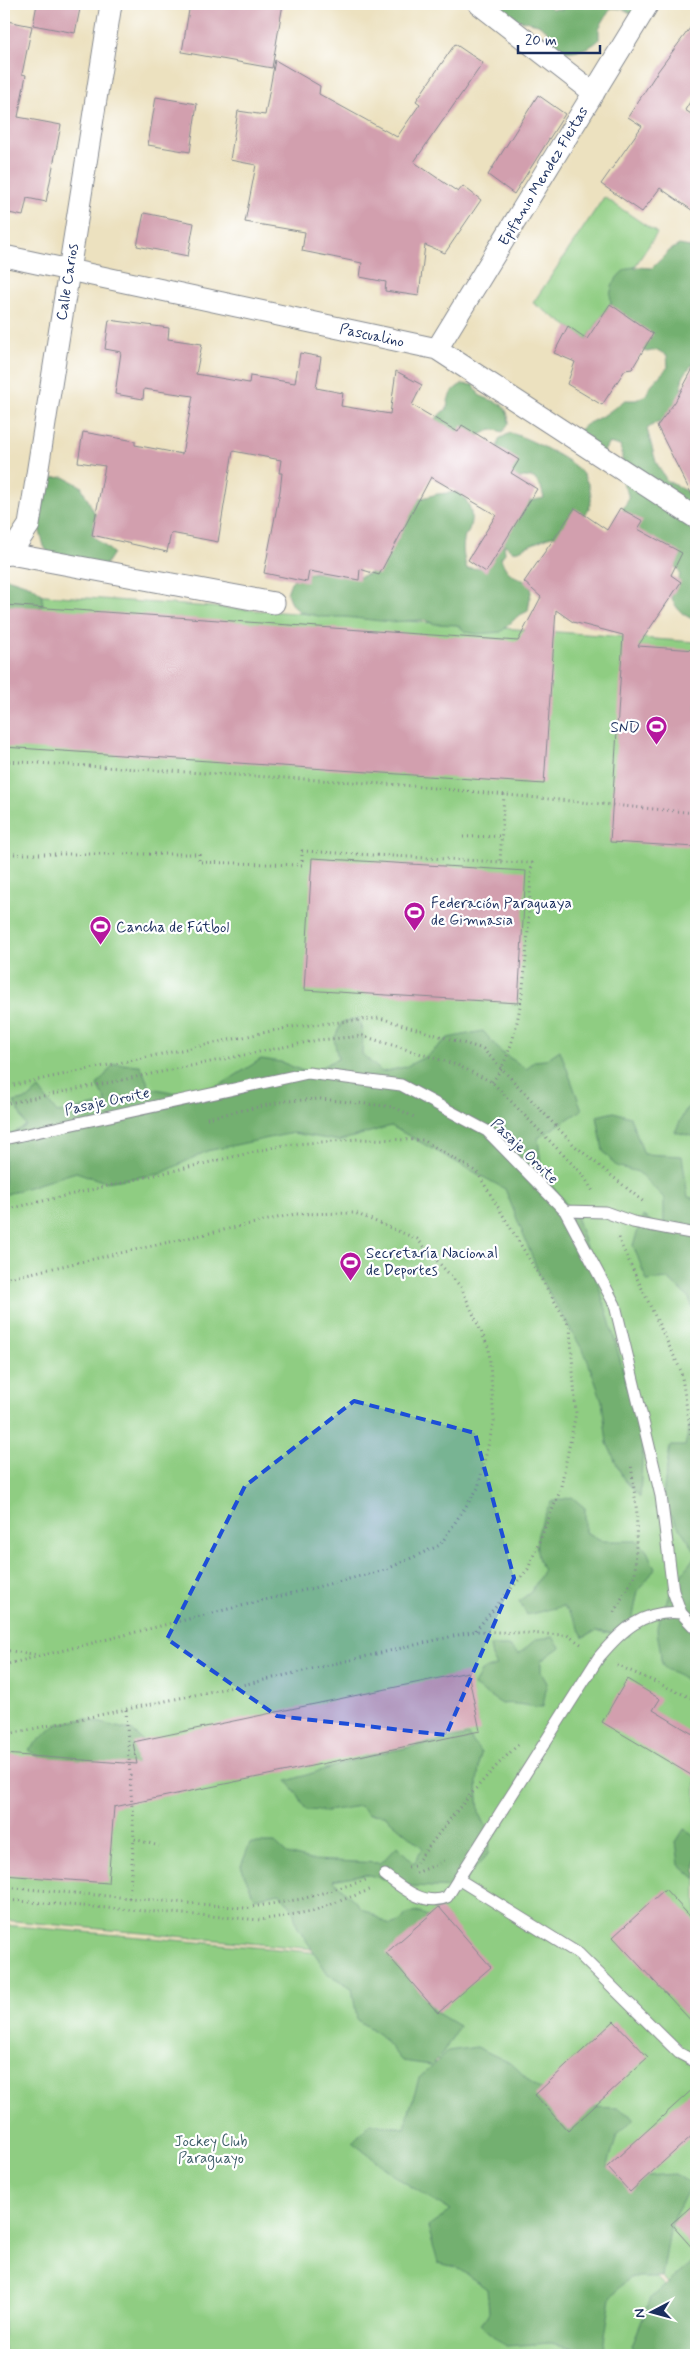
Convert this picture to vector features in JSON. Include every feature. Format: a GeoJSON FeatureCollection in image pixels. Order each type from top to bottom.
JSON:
{"type":"FeatureCollection","features":[{"type":"Feature","properties":{"kind":"street","name":"Calle Carios"},"geometry":{"type":"LineString","coordinates":[[7,554],[28,525],[111,4]]}},
{"type":"Feature","properties":{"kind":"street"},"geometry":{"type":"LineString","coordinates":[[479,4],[594,93]]}},
{"type":"Feature","properties":{"kind":"street","name":"Epifanio Mendez Fleitas"},"geometry":{"type":"LineString","coordinates":[[437,349],[648,4]]}},
{"type":"Feature","properties":{"kind":"street","name":"Pascualino"},"geometry":{"type":"LineString","coordinates":[[4,256],[437,349],[696,518]]}},
{"type":"Feature","properties":{"kind":"street"},"geometry":{"type":"LineString","coordinates":[[7,554],[274,603]]}},
{"type":"Feature","properties":{"kind":"lane","name":"Pasaje Oroite"},"geometry":{"type":"LineString","coordinates":[[4,1140],[308,1073],[401,1085],[487,1131],[565,1211],[615,1305],[661,1496],[673,1591],[681,1613],[696,1629]]}},
{"type":"Feature","properties":{"kind":"lane"},"geometry":{"type":"LineString","coordinates":[[565,1211],[606,1212],[633,1222],[696,1234]]}},
{"type":"Feature","properties":{"kind":"lane"},"geometry":{"type":"LineString","coordinates":[[389,1878],[424,1899],[439,1901],[447,1897],[599,1658],[615,1638],[636,1621],[656,1613],[681,1613]]}},
{"type":"Feature","properties":{"kind":"lane"},"geometry":{"type":"LineString","coordinates":[[458,1879],[579,1954],[679,2053],[696,2062]]}},
{"type":"Feature","properties":{"kind":"path"},"geometry":{"type":"LineString","coordinates":[[4,761],[402,785],[696,813]]}},
{"type":"Feature","properties":{"kind":"path"},"geometry":{"type":"LineString","coordinates":[[500,862],[504,794]]}},
{"type":"Feature","properties":{"kind":"path"},"geometry":{"type":"LineString","coordinates":[[463,837],[502,836]]}},
{"type":"Feature","properties":{"kind":"path"},"geometry":{"type":"LineString","coordinates":[[4,854],[199,854],[199,862],[302,865],[302,851],[532,863],[520,1014],[503,1070],[492,1082]]}},
{"type":"Feature","properties":{"kind":"path"},"geometry":{"type":"LineString","coordinates":[[4,1104],[318,1040],[363,1036],[457,1065],[492,1082],[583,1174],[606,1212],[681,1371],[696,1466]]}},
{"type":"Feature","properties":{"kind":"path"},"geometry":{"type":"LineString","coordinates":[[198,1119],[286,1101],[321,1099],[394,1107],[420,1120]]}},
{"type":"Feature","properties":{"kind":"path"},"geometry":{"type":"LineString","coordinates":[[4,1210],[284,1145],[339,1141],[422,1140],[477,1172],[570,1327],[576,1413],[560,1491],[528,1569],[475,1631]]}},
{"type":"Feature","properties":{"kind":"path"},"geometry":{"type":"LineString","coordinates":[[4,1279],[295,1214],[356,1213],[417,1239],[461,1287],[489,1349],[494,1421],[478,1488],[440,1545],[385,1570],[4,1665]]}},
{"type":"Feature","properties":{"kind":"path"},"geometry":{"type":"LineString","coordinates":[[612,1616],[635,1575],[637,1514],[630,1455]]}},
{"type":"Feature","properties":{"kind":"path"},"geometry":{"type":"LineString","coordinates":[[4,1735],[126,1710],[475,1631],[567,1635],[599,1658],[696,1700]]}},
{"type":"Feature","properties":{"kind":"path"},"geometry":{"type":"LineString","coordinates":[[579,1654],[584,1646],[592,1643]]}},
{"type":"Feature","properties":{"kind":"path"},"geometry":{"type":"LineString","coordinates":[[4,1650],[42,1656]]}},
{"type":"Feature","properties":{"kind":"path"},"geometry":{"type":"LineString","coordinates":[[126,1710],[134,1839],[129,1898]]}},
{"type":"Feature","properties":{"kind":"path"},"geometry":{"type":"LineString","coordinates":[[4,1900],[261,1920],[313,1911],[414,1866],[446,1823],[495,1766],[526,1736]]}},
{"type":"Feature","properties":{"kind":"path"},"geometry":{"type":"LineString","coordinates":[[134,1839],[159,1846]]}},
{"type":"Feature","properties":{"kind":"path"},"geometry":{"type":"LineString","coordinates":[[4,1887],[245,1908],[302,1899],[389,1878],[449,1859]]}},
{"type":"Feature","properties":{"kind":"highlighted area"},"geometry":{"type":"Polygon","coordinates":[[[354,1401],[475,1433],[514,1578],[446,1735],[277,1716],[167,1639],[245,1486],[354,1401]]]}},
{"type":"Feature","properties":{"kind":"green space"},"geometry":{"type":"Polygon","coordinates":[[[492,4],[546,4],[552,9],[563,9],[568,4],[659,4],[655,10],[634,15],[623,9],[611,8],[599,28],[599,40],[585,49],[558,51],[551,42],[548,31],[538,24],[515,19],[492,4]]]}},
{"type":"Feature","properties":{"kind":"green space"},"geometry":{"type":"Polygon","coordinates":[[[604,197],[657,233],[587,339],[533,303],[604,197]]]}},
{"type":"Feature","properties":{"kind":"green space"},"geometry":{"type":"Polygon","coordinates":[[[679,245],[690,247],[696,275],[696,361],[686,372],[682,381],[684,405],[668,421],[657,422],[647,429],[656,462],[667,481],[687,491],[696,507],[695,620],[680,611],[671,596],[680,575],[678,568],[672,567],[628,533],[621,511],[628,500],[628,496],[622,478],[620,446],[609,443],[603,453],[576,433],[585,425],[606,414],[625,400],[636,400],[646,395],[651,385],[668,367],[667,355],[657,350],[647,352],[636,348],[614,313],[610,296],[613,285],[624,271],[632,267],[652,268],[669,251],[679,245]]]}},
{"type":"Feature","properties":{"kind":"green space"},"geometry":{"type":"Polygon","coordinates":[[[462,384],[474,385],[479,395],[503,406],[509,423],[503,432],[492,429],[472,439],[434,421],[447,409],[449,397],[462,384]]]}},
{"type":"Feature","properties":{"kind":"green space"},"geometry":{"type":"Polygon","coordinates":[[[510,433],[548,449],[576,467],[587,482],[591,497],[590,506],[584,516],[563,537],[551,536],[514,552],[504,544],[505,553],[501,558],[506,569],[532,586],[528,611],[518,616],[501,632],[477,634],[466,632],[457,625],[435,624],[424,620],[390,622],[345,617],[322,617],[300,612],[291,604],[287,593],[291,582],[300,574],[323,572],[359,577],[370,573],[377,563],[404,503],[437,494],[459,492],[471,511],[471,521],[468,533],[465,535],[463,548],[467,569],[479,568],[488,561],[520,503],[544,498],[541,487],[534,478],[524,477],[513,480],[497,450],[499,439],[510,433]]]}},
{"type":"Feature","properties":{"kind":"green space"},"geometry":{"type":"Polygon","coordinates":[[[64,477],[81,486],[96,516],[92,535],[113,553],[100,573],[53,562],[44,546],[37,521],[52,478],[64,477]]]}},
{"type":"Feature","properties":{"kind":"green space"},"geometry":{"type":"Polygon","coordinates":[[[4,577],[31,586],[41,593],[43,604],[36,613],[4,609],[4,577]]]}},
{"type":"Feature","properties":{"kind":"green space","name":"Secretaría Nacional de Deportes"},"geometry":{"type":"Polygon","coordinates":[[[4,592],[696,642],[696,2310],[324,1950],[4,1920],[4,592]]]}},
{"type":"Feature","properties":{"kind":"green space"},"geometry":{"type":"Polygon","coordinates":[[[359,1018],[363,1036],[362,1054],[382,1072],[405,1067],[427,1056],[448,1038],[483,1031],[501,1052],[527,1069],[534,1061],[545,1060],[560,1050],[582,1110],[538,1138],[542,1174],[576,1216],[607,1312],[643,1444],[640,1497],[623,1478],[607,1443],[602,1401],[586,1356],[541,1279],[505,1189],[391,1126],[339,1141],[293,1133],[207,1151],[160,1174],[105,1182],[76,1172],[4,1195],[4,1138],[26,1126],[14,1102],[28,1099],[39,1089],[57,1113],[107,1103],[97,1085],[114,1064],[140,1065],[150,1088],[183,1094],[219,1086],[261,1059],[281,1062],[308,1073],[338,1059],[334,1039],[342,1022],[359,1018]]]}},
{"type":"Feature","properties":{"kind":"green space"},"geometry":{"type":"Polygon","coordinates":[[[696,1101],[696,1137],[675,1132],[686,1109],[696,1101]]]}},
{"type":"Feature","properties":{"kind":"green space"},"geometry":{"type":"Polygon","coordinates":[[[614,1112],[630,1117],[644,1154],[682,1156],[688,1197],[696,1199],[696,1317],[689,1298],[668,1279],[647,1281],[633,1245],[643,1216],[664,1230],[664,1198],[638,1172],[616,1166],[603,1151],[597,1116],[614,1112]]]}},
{"type":"Feature","properties":{"kind":"green space"},"geometry":{"type":"Polygon","coordinates":[[[696,1423],[696,1552],[662,1502],[670,1446],[685,1446],[690,1424],[696,1423]]]}},
{"type":"Feature","properties":{"kind":"green space"},"geometry":{"type":"Polygon","coordinates":[[[572,1497],[585,1508],[585,1532],[603,1541],[638,1541],[647,1551],[655,1569],[638,1591],[629,1636],[597,1631],[583,1637],[575,1620],[563,1606],[527,1615],[519,1601],[531,1592],[543,1571],[537,1552],[537,1543],[540,1527],[551,1502],[572,1497]]]}},
{"type":"Feature","properties":{"kind":"green space"},"geometry":{"type":"Polygon","coordinates":[[[696,1555],[696,1688],[690,1687],[684,1678],[667,1670],[662,1664],[657,1629],[658,1621],[667,1601],[696,1555]]]}},
{"type":"Feature","properties":{"kind":"green space"},"geometry":{"type":"Polygon","coordinates":[[[553,1637],[560,1647],[541,1661],[541,1672],[547,1683],[543,1707],[502,1704],[474,1686],[481,1671],[497,1666],[492,1657],[490,1646],[508,1646],[519,1654],[536,1639],[553,1637]]]}},
{"type":"Feature","properties":{"kind":"green space"},"geometry":{"type":"Polygon","coordinates":[[[85,1719],[133,1731],[142,1740],[137,1764],[102,1776],[42,1759],[28,1750],[57,1724],[85,1719]]]}},
{"type":"Feature","properties":{"kind":"green space"},"geometry":{"type":"Polygon","coordinates":[[[468,1735],[481,1753],[477,1783],[479,1812],[490,1834],[488,1854],[458,1888],[411,1886],[365,1874],[333,1880],[362,1908],[390,1925],[401,1921],[406,1914],[420,1912],[428,1917],[429,1983],[432,2010],[459,2026],[443,2053],[431,2065],[402,2061],[380,2035],[357,2020],[352,1988],[328,1974],[297,1926],[293,1910],[280,1893],[254,1898],[241,1866],[250,1843],[275,1843],[287,1854],[311,1860],[381,1863],[397,1846],[414,1863],[423,1848],[384,1815],[368,1814],[360,1806],[327,1811],[306,1810],[287,1781],[367,1756],[468,1735]]]}},
{"type":"Feature","properties":{"kind":"green space"},"geometry":{"type":"Polygon","coordinates":[[[684,1829],[696,1836],[696,1879],[679,1864],[676,1842],[684,1829]]]}},
{"type":"Feature","properties":{"kind":"green space","name":"Jockey Club Paraguayo"},"geometry":{"type":"Polygon","coordinates":[[[4,1925],[322,1953],[696,2316],[696,2355],[4,2355],[4,1925]]]}},
{"type":"Feature","properties":{"kind":"green space"},"geometry":{"type":"Polygon","coordinates":[[[477,2047],[512,2064],[535,2086],[567,2106],[618,2108],[634,2118],[617,2136],[607,2167],[647,2176],[675,2174],[691,2184],[671,2224],[662,2277],[629,2277],[611,2298],[602,2355],[551,2343],[506,2346],[481,2325],[489,2312],[487,2289],[456,2267],[438,2263],[428,2227],[451,2211],[399,2179],[352,2142],[371,2123],[404,2128],[419,2078],[448,2051],[477,2047]]]}},
{"type":"Feature","properties":{"kind":"green space"},"geometry":{"type":"Polygon","coordinates":[[[696,2259],[696,2355],[636,2355],[632,2345],[651,2298],[696,2259]]]}},
{"type":"Feature","properties":{"kind":"building"},"geometry":{"type":"Polygon","coordinates":[[[37,4],[81,4],[75,33],[33,25],[37,4]]]}},
{"type":"Feature","properties":{"kind":"building"},"geometry":{"type":"Polygon","coordinates":[[[190,4],[283,4],[272,68],[182,52],[190,4]]]}},
{"type":"Feature","properties":{"kind":"building"},"geometry":{"type":"Polygon","coordinates":[[[696,20],[696,92],[685,110],[696,117],[696,213],[660,188],[642,212],[601,184],[642,126],[628,117],[658,71],[696,20]]]}},
{"type":"Feature","properties":{"kind":"building"},"geometry":{"type":"Polygon","coordinates":[[[7,21],[32,26],[22,74],[26,75],[18,117],[61,125],[46,202],[27,198],[23,216],[4,212],[4,36],[7,21]]]}},
{"type":"Feature","properties":{"kind":"building"},"geometry":{"type":"Polygon","coordinates":[[[455,44],[483,63],[414,162],[458,192],[463,186],[481,200],[445,253],[425,245],[419,296],[385,291],[386,282],[360,277],[362,263],[302,251],[305,232],[245,222],[256,165],[230,160],[238,111],[265,115],[275,60],[320,86],[319,94],[397,137],[420,104],[416,101],[455,44]]]}},
{"type":"Feature","properties":{"kind":"building"},"geometry":{"type":"Polygon","coordinates":[[[538,95],[565,114],[514,194],[488,175],[538,95]]]}},
{"type":"Feature","properties":{"kind":"building"},"geometry":{"type":"Polygon","coordinates":[[[156,97],[197,104],[190,152],[148,145],[156,97]]]}},
{"type":"Feature","properties":{"kind":"building"},"geometry":{"type":"Polygon","coordinates":[[[144,213],[194,223],[188,256],[137,246],[144,213]]]}},
{"type":"Feature","properties":{"kind":"building"},"geometry":{"type":"Polygon","coordinates":[[[610,304],[653,334],[632,369],[625,370],[602,405],[567,384],[575,362],[554,353],[568,326],[587,339],[610,304]]]}},
{"type":"Feature","properties":{"kind":"building"},"geometry":{"type":"Polygon","coordinates":[[[109,320],[169,328],[168,339],[202,344],[196,374],[249,383],[250,376],[295,383],[300,353],[321,357],[316,388],[343,393],[341,406],[390,414],[396,371],[422,385],[412,405],[458,432],[462,425],[519,460],[511,473],[537,489],[486,572],[468,560],[496,515],[431,477],[379,575],[360,569],[359,580],[309,571],[307,582],[264,573],[280,491],[282,473],[279,473],[281,460],[233,451],[218,542],[171,533],[167,552],[92,535],[105,466],[78,462],[83,432],[135,441],[135,445],[182,454],[193,396],[144,389],[143,399],[115,394],[121,352],[105,349],[109,320]]]}},
{"type":"Feature","properties":{"kind":"building"},"geometry":{"type":"Polygon","coordinates":[[[696,363],[696,503],[657,426],[675,402],[696,363]]]}},
{"type":"Feature","properties":{"kind":"building"},"geometry":{"type":"Polygon","coordinates":[[[575,508],[607,530],[620,508],[643,521],[638,529],[682,553],[671,575],[681,582],[638,646],[696,650],[696,847],[610,842],[623,635],[573,622],[556,610],[544,784],[4,747],[4,605],[518,641],[541,597],[524,582],[575,508]]]}},
{"type":"Feature","properties":{"kind":"building","name":"Federación Paraguaya de Gimnasia"},"geometry":{"type":"Polygon","coordinates":[[[312,858],[526,871],[518,1003],[304,990],[312,858]]]}},
{"type":"Feature","properties":{"kind":"building"},"geometry":{"type":"Polygon","coordinates":[[[468,1672],[480,1731],[114,1807],[108,1883],[4,1875],[4,1754],[137,1764],[133,1742],[468,1672]]]}},
{"type":"Feature","properties":{"kind":"building"},"geometry":{"type":"Polygon","coordinates":[[[627,1679],[660,1699],[653,1710],[696,1736],[696,1778],[602,1722],[627,1679]]]}},
{"type":"Feature","properties":{"kind":"building"},"geometry":{"type":"Polygon","coordinates":[[[665,1889],[696,1923],[696,2026],[613,1937],[665,1889]]]}},
{"type":"Feature","properties":{"kind":"building"},"geometry":{"type":"Polygon","coordinates":[[[439,1907],[491,1967],[438,2013],[386,1953],[439,1907]]]}},
{"type":"Feature","properties":{"kind":"building"},"geometry":{"type":"Polygon","coordinates":[[[614,2021],[648,2057],[568,2131],[535,2095],[614,2021]]]}},
{"type":"Feature","properties":{"kind":"building"},"geometry":{"type":"Polygon","coordinates":[[[696,2086],[696,2132],[630,2192],[607,2167],[696,2086]]]}},
{"type":"Feature","properties":{"kind":"building"},"geometry":{"type":"Polygon","coordinates":[[[696,2202],[696,2252],[671,2224],[696,2202]]]}},
{"type":"Feature","properties":{"kind":"place","name":"SND"},"geometry":{"type":"Point","coordinates":[656,746]}},
{"type":"Feature","properties":{"kind":"place","name":"Federación Paraguaya de Gimnasia"},"geometry":{"type":"Point","coordinates":[415,931]}},
{"type":"Feature","properties":{"kind":"place","name":"Cancha de Fútbol"},"geometry":{"type":"Point","coordinates":[100,946]}},
{"type":"Feature","properties":{"kind":"place","name":"Secretaría Nacional de Deportes"},"geometry":{"type":"Point","coordinates":[350,1281]}}]}
